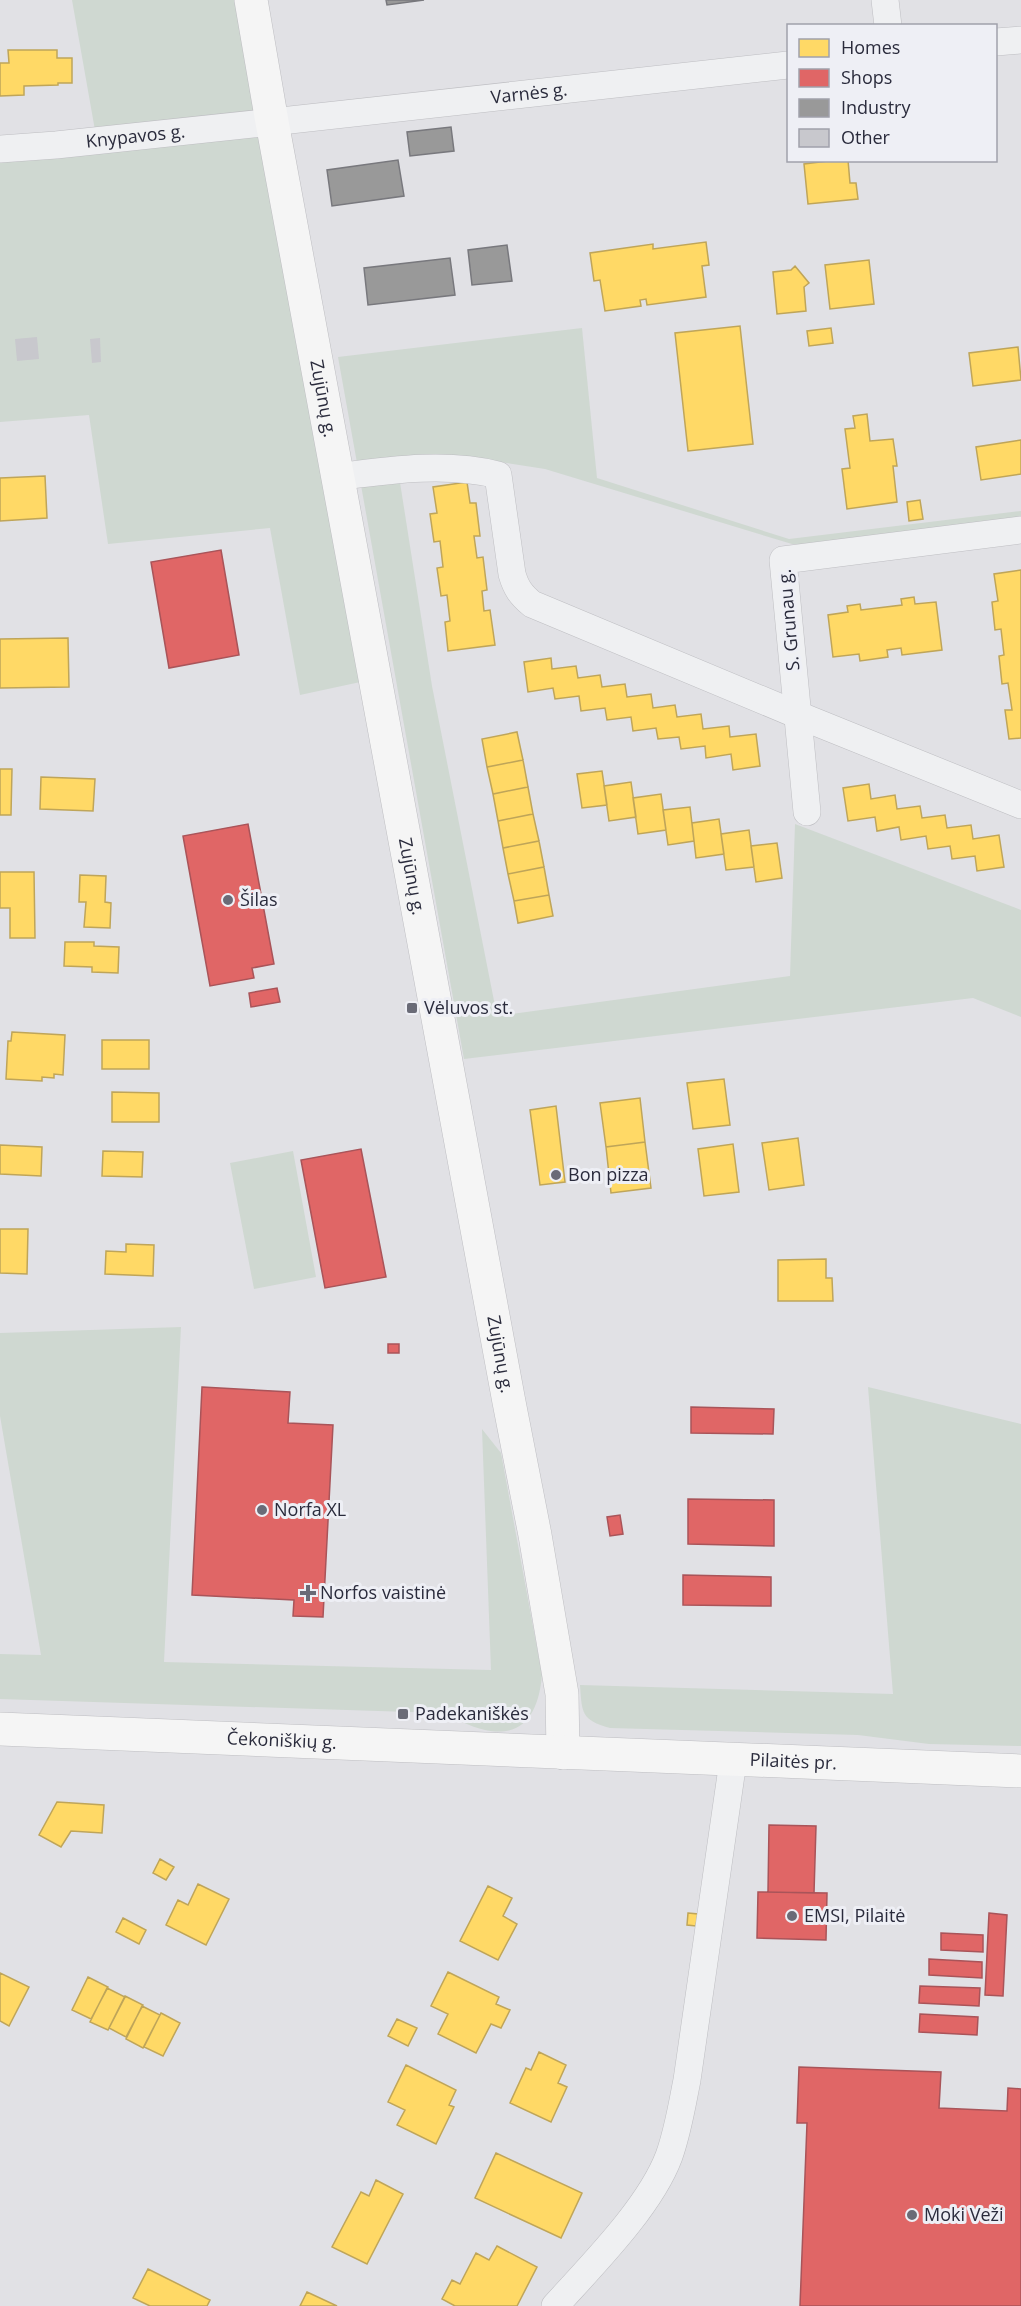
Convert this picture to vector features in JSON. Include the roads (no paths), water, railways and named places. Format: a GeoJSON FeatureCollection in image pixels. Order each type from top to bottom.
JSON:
{"type":"FeatureCollection","features":[{"type":"Feature","properties":{"kind":"main road","name":"Zujūnų g."},"geometry":{"type":"LineString","coordinates":[[251,0],[337,477],[537,1546],[562,1694],[563,1753]]}},
{"type":"Feature","properties":{"kind":"main road","name":"Čekoniškių g."},"geometry":{"type":"LineString","coordinates":[[0,1729],[563,1753]]}},
{"type":"Feature","properties":{"kind":"main road","name":"Pilaitės pr."},"geometry":{"type":"LineString","coordinates":[[563,1753],[1021,1771]]}},
{"type":"Feature","properties":{"kind":"street"},"geometry":{"type":"LineString","coordinates":[[885,0],[888,24]]}},
{"type":"Feature","properties":{"kind":"street"},"geometry":{"type":"LineString","coordinates":[[997,42],[1021,40]]}},
{"type":"Feature","properties":{"kind":"street","name":"Varnės g."},"geometry":{"type":"LineString","coordinates":[[272,122],[787,65]]}},
{"type":"Feature","properties":{"kind":"street","name":"Knypavos g."},"geometry":{"type":"LineString","coordinates":[[0,149],[272,122]]}},
{"type":"Feature","properties":{"kind":"street"},"geometry":{"type":"LineString","coordinates":[[337,477],[424,468],[461,468],[498,475],[512,574],[522,596],[532,604],[1021,805]]}},
{"type":"Feature","properties":{"kind":"street","name":"S. Grunau g."},"geometry":{"type":"LineString","coordinates":[[807,812],[783,560],[1021,530]]}},
{"type":"Feature","properties":{"kind":"street"},"geometry":{"type":"LineString","coordinates":[[555,2306],[601,2255],[651,2192],[668,2158],[678,2126],[687,2080],[733,1761]]}},
{"type":"Feature","properties":{"kind":"place","name":"Šilas"},"geometry":{"type":"Point","coordinates":[228,900]}},
{"type":"Feature","properties":{"kind":"place","name":"Vėluvos st."},"geometry":{"type":"Point","coordinates":[412,1008]}},
{"type":"Feature","properties":{"kind":"place","name":"Bon pizza"},"geometry":{"type":"Point","coordinates":[556,1175]}},
{"type":"Feature","properties":{"kind":"place","name":"Norfa XL"},"geometry":{"type":"Point","coordinates":[262,1510]}},
{"type":"Feature","properties":{"kind":"place","name":"Norfos vaistinė"},"geometry":{"type":"Point","coordinates":[308,1593]}},
{"type":"Feature","properties":{"kind":"place","name":"Padekaniškės"},"geometry":{"type":"Point","coordinates":[403,1714]}},
{"type":"Feature","properties":{"kind":"place","name":"EMSI, Pilaitė"},"geometry":{"type":"Point","coordinates":[792,1916]}},
{"type":"Feature","properties":{"kind":"place","name":"Moki Veži"},"geometry":{"type":"Point","coordinates":[912,2215]}}]}
